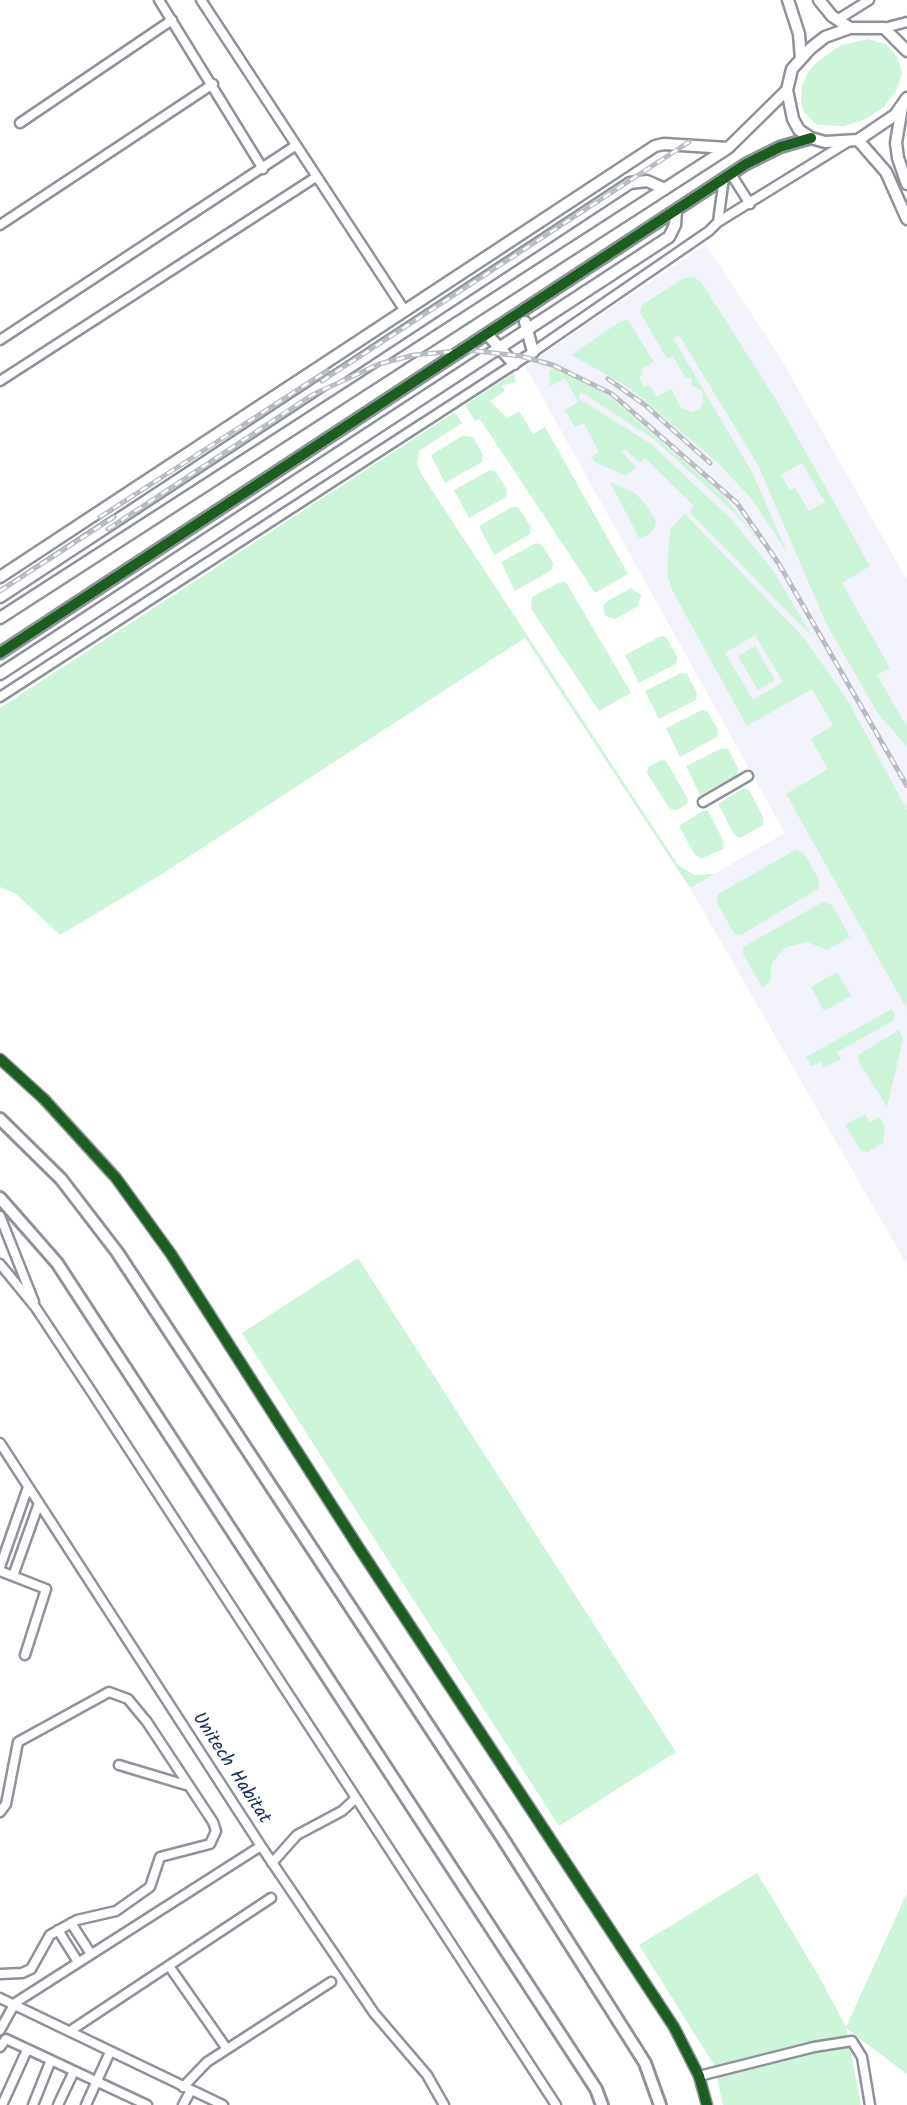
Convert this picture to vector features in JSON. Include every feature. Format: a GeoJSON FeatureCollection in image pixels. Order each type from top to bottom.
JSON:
{"type":"FeatureCollection","features":[{"type":"Feature","properties":{"kind":"main road"},"geometry":{"type":"LineString","coordinates":[[0,1119],[61,1178],[117,1252],[503,1839],[645,2063],[660,2105]]}},
{"type":"Feature","properties":{"kind":"main road"},"geometry":{"type":"LineString","coordinates":[[0,1198],[57,1263],[596,2089],[602,2105]]}},
{"type":"Feature","properties":{"kind":"street"},"geometry":{"type":"LineString","coordinates":[[159,0],[263,169]]}},
{"type":"Feature","properties":{"kind":"street"},"geometry":{"type":"LineString","coordinates":[[201,0],[405,311]]}},
{"type":"Feature","properties":{"kind":"street"},"geometry":{"type":"LineString","coordinates":[[788,0],[800,34],[801,59]]}},
{"type":"Feature","properties":{"kind":"street"},"geometry":{"type":"LineString","coordinates":[[819,0],[838,20],[850,28]]}},
{"type":"Feature","properties":{"kind":"street"},"geometry":{"type":"LineString","coordinates":[[838,20],[869,0]]}},
{"type":"Feature","properties":{"kind":"street"},"geometry":{"type":"LineString","coordinates":[[20,123],[172,20]]}},
{"type":"Feature","properties":{"kind":"street"},"geometry":{"type":"LineString","coordinates":[[811,138],[800,130],[793,119],[786,90],[792,69],[825,37],[850,28],[884,28],[907,22]]}},
{"type":"Feature","properties":{"kind":"street"},"geometry":{"type":"LineString","coordinates":[[884,28],[907,51]]}},
{"type":"Feature","properties":{"kind":"street"},"geometry":{"type":"LineString","coordinates":[[0,225],[213,84]]}},
{"type":"Feature","properties":{"kind":"street"},"geometry":{"type":"LineString","coordinates":[[0,618],[727,148],[786,90]]}},
{"type":"Feature","properties":{"kind":"street"},"geometry":{"type":"LineString","coordinates":[[0,697],[533,352],[718,222],[846,143],[858,140],[877,129],[905,103]]}},
{"type":"Feature","properties":{"kind":"street"},"geometry":{"type":"LineString","coordinates":[[905,103],[896,143],[907,184]]}},
{"type":"Feature","properties":{"kind":"street"},"geometry":{"type":"LineString","coordinates":[[0,653],[728,176],[780,147],[811,138],[846,143]]}},
{"type":"Feature","properties":{"kind":"street"},"geometry":{"type":"LineString","coordinates":[[858,140],[886,172],[907,219]]}},
{"type":"Feature","properties":{"kind":"street"},"geometry":{"type":"LineString","coordinates":[[0,577],[655,146],[664,144],[727,148]]}},
{"type":"Feature","properties":{"kind":"street"},"geometry":{"type":"LineString","coordinates":[[0,340],[295,146]]}},
{"type":"Feature","properties":{"kind":"street"},"geometry":{"type":"LineString","coordinates":[[728,176],[750,204]]}},
{"type":"Feature","properties":{"kind":"street"},"geometry":{"type":"LineString","coordinates":[[718,222],[728,176]]}},
{"type":"Feature","properties":{"kind":"street"},"geometry":{"type":"LineString","coordinates":[[0,381],[316,177]]}},
{"type":"Feature","properties":{"kind":"street"},"geometry":{"type":"LineString","coordinates":[[0,597],[631,183],[647,181],[665,189]]}},
{"type":"Feature","properties":{"kind":"street"},"geometry":{"type":"LineString","coordinates":[[0,674],[497,346],[669,237],[675,225],[676,210]]}},
{"type":"Feature","properties":{"kind":"street"},"geometry":{"type":"LineString","coordinates":[[521,311],[533,352]]}},
{"type":"Feature","properties":{"kind":"street"},"geometry":{"type":"LineString","coordinates":[[487,334],[514,364]]}},
{"type":"Feature","properties":{"kind":"street"},"geometry":{"type":"LineString","coordinates":[[704,802],[748,776]]}},
{"type":"Feature","properties":{"kind":"street"},"geometry":{"type":"LineString","coordinates":[[0,1059],[44,1099],[116,1178],[171,1254],[359,1548],[674,2027],[699,2076],[707,2105]]}},
{"type":"Feature","properties":{"kind":"street"},"geometry":{"type":"LineString","coordinates":[[0,1216],[36,1308]]}},
{"type":"Feature","properties":{"kind":"street"},"geometry":{"type":"LineString","coordinates":[[0,1264],[36,1308],[555,2105]]}},
{"type":"Feature","properties":{"kind":"street","name":"Unitech Habitat"},"geometry":{"type":"LineString","coordinates":[[0,1443],[272,1863],[374,2013],[427,2075],[444,2105]]}},
{"type":"Feature","properties":{"kind":"street"},"geometry":{"type":"LineString","coordinates":[[25,1655],[46,1590],[0,1569],[28,1487]]}},
{"type":"Feature","properties":{"kind":"street"},"geometry":{"type":"LineString","coordinates":[[13,1576],[39,1503]]}},
{"type":"Feature","properties":{"kind":"street"},"geometry":{"type":"LineString","coordinates":[[0,1812],[6,1804],[18,1742],[109,1692],[128,1699],[213,1822],[215,1839],[210,1844],[160,1857],[150,1887],[116,1911],[71,1923],[50,1935],[31,1969],[0,1974]]}},
{"type":"Feature","properties":{"kind":"street"},"geometry":{"type":"LineString","coordinates":[[119,1765],[189,1786]]}},
{"type":"Feature","properties":{"kind":"street"},"geometry":{"type":"LineString","coordinates":[[272,1863],[297,1835],[342,1811],[355,1799]]}},
{"type":"Feature","properties":{"kind":"street"},"geometry":{"type":"LineString","coordinates":[[0,2030],[15,2003],[261,1846]]}},
{"type":"Feature","properties":{"kind":"street"},"geometry":{"type":"LineString","coordinates":[[70,2031],[271,1898]]}},
{"type":"Feature","properties":{"kind":"street"},"geometry":{"type":"LineString","coordinates":[[71,1923],[91,1954]]}},
{"type":"Feature","properties":{"kind":"street"},"geometry":{"type":"LineString","coordinates":[[58,1930],[78,1962]]}},
{"type":"Feature","properties":{"kind":"street"},"geometry":{"type":"LineString","coordinates":[[169,1966],[227,2049]]}},
{"type":"Feature","properties":{"kind":"street"},"geometry":{"type":"LineString","coordinates":[[183,2105],[187,2089],[207,2062],[331,1982]]}},
{"type":"Feature","properties":{"kind":"street"},"geometry":{"type":"LineString","coordinates":[[0,1997],[223,2105]]}},
{"type":"Feature","properties":{"kind":"street"},"geometry":{"type":"LineString","coordinates":[[0,2048],[5,2039],[148,2105]]}},
{"type":"Feature","properties":{"kind":"street"},"geometry":{"type":"LineString","coordinates":[[699,2076],[830,2043],[852,2041],[862,2057],[870,2105]]}},
{"type":"Feature","properties":{"kind":"street"},"geometry":{"type":"LineString","coordinates":[[2,2105],[27,2050]]}},
{"type":"Feature","properties":{"kind":"street"},"geometry":{"type":"LineString","coordinates":[[86,2105],[110,2052]]}},
{"type":"Feature","properties":{"kind":"street"},"geometry":{"type":"LineString","coordinates":[[33,2105],[51,2060]]}},
{"type":"Feature","properties":{"kind":"street"},"geometry":{"type":"LineString","coordinates":[[58,2105],[74,2071]]}},
{"type":"Feature","properties":{"kind":"shaded area"},"geometry":{"type":"Polygon","coordinates":[[[706,245],[778,354],[907,580],[907,1265],[690,888],[785,833],[525,366],[706,245]]]}},
{"type":"Feature","properties":{"kind":"green space"},"geometry":{"type":"Polygon","coordinates":[[[868,39],[887,45],[898,58],[902,73],[896,91],[884,107],[866,119],[844,126],[817,125],[803,111],[801,100],[802,86],[808,72],[818,61],[841,45],[868,39]]]}},
{"type":"Feature","properties":{"kind":"green space"},"geometry":{"type":"Polygon","coordinates":[[[694,277],[701,282],[778,403],[870,566],[842,583],[890,668],[877,675],[907,727],[907,747],[877,712],[827,625],[758,465],[679,335],[673,338],[753,474],[787,552],[751,498],[717,462],[627,386],[571,355],[621,321],[628,320],[654,362],[641,369],[643,374],[639,376],[644,387],[650,385],[657,397],[671,389],[681,408],[693,412],[699,409],[703,404],[702,391],[691,385],[692,378],[685,377],[673,356],[667,359],[640,312],[642,305],[684,278],[694,277]],[[802,463],[781,475],[790,490],[795,488],[809,511],[825,502],[802,463]]]}},
{"type":"Feature","properties":{"kind":"green space"},"geometry":{"type":"Polygon","coordinates":[[[554,367],[610,397],[725,497],[768,552],[736,514],[655,440],[581,392],[578,398],[651,444],[732,520],[774,572],[812,636],[689,512],[694,506],[645,458],[640,463],[625,449],[622,452],[636,467],[626,476],[595,462],[591,457],[599,452],[584,423],[575,427],[565,410],[578,402],[565,378],[550,386],[549,372],[554,367]]]}},
{"type":"Feature","properties":{"kind":"green space"},"geometry":{"type":"Polygon","coordinates":[[[514,373],[516,382],[502,386],[505,391],[490,401],[507,418],[519,411],[533,434],[545,427],[628,574],[595,593],[480,419],[475,421],[465,405],[514,373]]]}},
{"type":"Feature","properties":{"kind":"green space"},"geometry":{"type":"Polygon","coordinates":[[[455,412],[462,423],[419,451],[417,464],[422,475],[678,865],[694,875],[715,874],[690,888],[525,638],[159,876],[60,935],[16,894],[0,887],[0,708],[455,412]]]}},
{"type":"Feature","properties":{"kind":"green space"},"geometry":{"type":"Polygon","coordinates":[[[462,436],[473,437],[483,455],[482,462],[445,483],[431,455],[462,436]]]}},
{"type":"Feature","properties":{"kind":"green space"},"geometry":{"type":"Polygon","coordinates":[[[490,470],[496,472],[507,490],[506,497],[469,518],[454,490],[490,470]]]}},
{"type":"Feature","properties":{"kind":"green space"},"geometry":{"type":"Polygon","coordinates":[[[610,482],[635,493],[642,500],[656,521],[655,527],[648,535],[639,538],[610,482]]]}},
{"type":"Feature","properties":{"kind":"green space"},"geometry":{"type":"Polygon","coordinates":[[[518,507],[531,527],[530,534],[494,555],[479,526],[510,508],[518,507]]]}},
{"type":"Feature","properties":{"kind":"green space"},"geometry":{"type":"Polygon","coordinates":[[[685,514],[804,638],[848,701],[907,810],[907,1009],[786,794],[828,769],[811,739],[833,725],[812,689],[747,726],[672,590],[667,573],[670,529],[685,514]],[[755,635],[725,653],[753,700],[783,682],[755,635]]]}},
{"type":"Feature","properties":{"kind":"green space"},"geometry":{"type":"Polygon","coordinates":[[[536,543],[542,545],[553,563],[552,570],[515,591],[501,562],[536,543]]]}},
{"type":"Feature","properties":{"kind":"green space"},"geometry":{"type":"Polygon","coordinates":[[[566,582],[631,693],[599,711],[531,609],[532,597],[558,583],[566,582]]]}},
{"type":"Feature","properties":{"kind":"green space"},"geometry":{"type":"Polygon","coordinates":[[[631,588],[641,595],[638,606],[615,619],[605,616],[603,606],[606,602],[631,588]]]}},
{"type":"Feature","properties":{"kind":"green space"},"geometry":{"type":"Polygon","coordinates":[[[661,636],[667,638],[677,657],[676,664],[639,683],[625,655],[661,636]]]}},
{"type":"Feature","properties":{"kind":"green space"},"geometry":{"type":"Polygon","coordinates":[[[755,646],[775,680],[758,690],[738,656],[755,646]]]}},
{"type":"Feature","properties":{"kind":"green space"},"geometry":{"type":"Polygon","coordinates":[[[681,673],[687,674],[697,693],[696,700],[659,719],[645,691],[681,673]]]}},
{"type":"Feature","properties":{"kind":"green space"},"geometry":{"type":"Polygon","coordinates":[[[702,710],[708,712],[718,730],[717,737],[680,757],[666,728],[702,710]]]}},
{"type":"Feature","properties":{"kind":"green space"},"geometry":{"type":"Polygon","coordinates":[[[722,748],[728,749],[738,768],[737,775],[700,795],[686,766],[722,748]]]}},
{"type":"Feature","properties":{"kind":"green space"},"geometry":{"type":"Polygon","coordinates":[[[661,760],[666,761],[688,799],[687,804],[677,810],[670,809],[647,773],[648,767],[661,760]]]}},
{"type":"Feature","properties":{"kind":"green space"},"geometry":{"type":"Polygon","coordinates":[[[744,788],[749,790],[763,817],[763,825],[740,838],[734,834],[718,804],[744,788]]]}},
{"type":"Feature","properties":{"kind":"green space"},"geometry":{"type":"Polygon","coordinates":[[[704,810],[708,811],[724,842],[723,849],[701,859],[695,855],[679,826],[704,810]]]}},
{"type":"Feature","properties":{"kind":"green space"},"geometry":{"type":"Polygon","coordinates":[[[795,850],[804,853],[819,880],[818,889],[741,935],[735,935],[717,903],[718,894],[795,850]]]}},
{"type":"Feature","properties":{"kind":"green space"},"geometry":{"type":"Polygon","coordinates":[[[823,902],[832,905],[850,937],[827,950],[807,942],[786,947],[772,963],[770,982],[762,987],[743,954],[743,947],[823,902]]]}},
{"type":"Feature","properties":{"kind":"green space"},"geometry":{"type":"Polygon","coordinates":[[[837,972],[851,996],[824,1011],[811,987],[837,972]]]}},
{"type":"Feature","properties":{"kind":"green space"},"geometry":{"type":"Polygon","coordinates":[[[892,1009],[895,1015],[893,1021],[837,1052],[841,1059],[824,1068],[820,1062],[812,1066],[806,1057],[892,1009]]]}},
{"type":"Feature","properties":{"kind":"green space"},"geometry":{"type":"Polygon","coordinates":[[[899,1030],[903,1039],[887,1107],[859,1062],[858,1055],[899,1030]]]}},
{"type":"Feature","properties":{"kind":"green space"},"geometry":{"type":"Polygon","coordinates":[[[865,1114],[870,1123],[879,1117],[885,1127],[883,1143],[868,1152],[861,1151],[845,1125],[865,1114]]]}},
{"type":"Feature","properties":{"kind":"green space"},"geometry":{"type":"Polygon","coordinates":[[[358,1258],[676,1752],[559,1826],[242,1333],[358,1258]]]}},
{"type":"Feature","properties":{"kind":"green space"},"geometry":{"type":"Polygon","coordinates":[[[757,1873],[846,2027],[907,1893],[907,2074],[846,2028],[861,2105],[723,2105],[714,2065],[639,1945],[757,1873]]]}},
{"type":"Feature","properties":{"kind":"railway"},"geometry":{"type":"LineString","coordinates":[[322,381],[689,142]]}},
{"type":"Feature","properties":{"kind":"railway"},"geometry":{"type":"LineString","coordinates":[[108,529],[312,395],[379,364],[414,355],[468,350],[520,356],[553,365],[612,394],[737,503],[779,564],[907,786]]}},
{"type":"Feature","properties":{"kind":"railway"},"geometry":{"type":"LineString","coordinates":[[100,517],[327,371]]}},
{"type":"Feature","properties":{"kind":"railway"},"geometry":{"type":"LineString","coordinates":[[608,379],[645,405],[710,463]]}},
{"type":"Feature","properties":{"kind":"railway"},"geometry":{"type":"LineString","coordinates":[[0,591],[114,517]]}},
{"type":"Feature","properties":{"kind":"cycle path"},"geometry":{"type":"LineString","coordinates":[[0,653],[746,164],[780,147],[811,138]]}},
{"type":"Feature","properties":{"kind":"cycle path"},"geometry":{"type":"LineString","coordinates":[[0,1059],[44,1099],[116,1178],[171,1254],[359,1548],[674,2027],[699,2076],[707,2105]]}}]}
